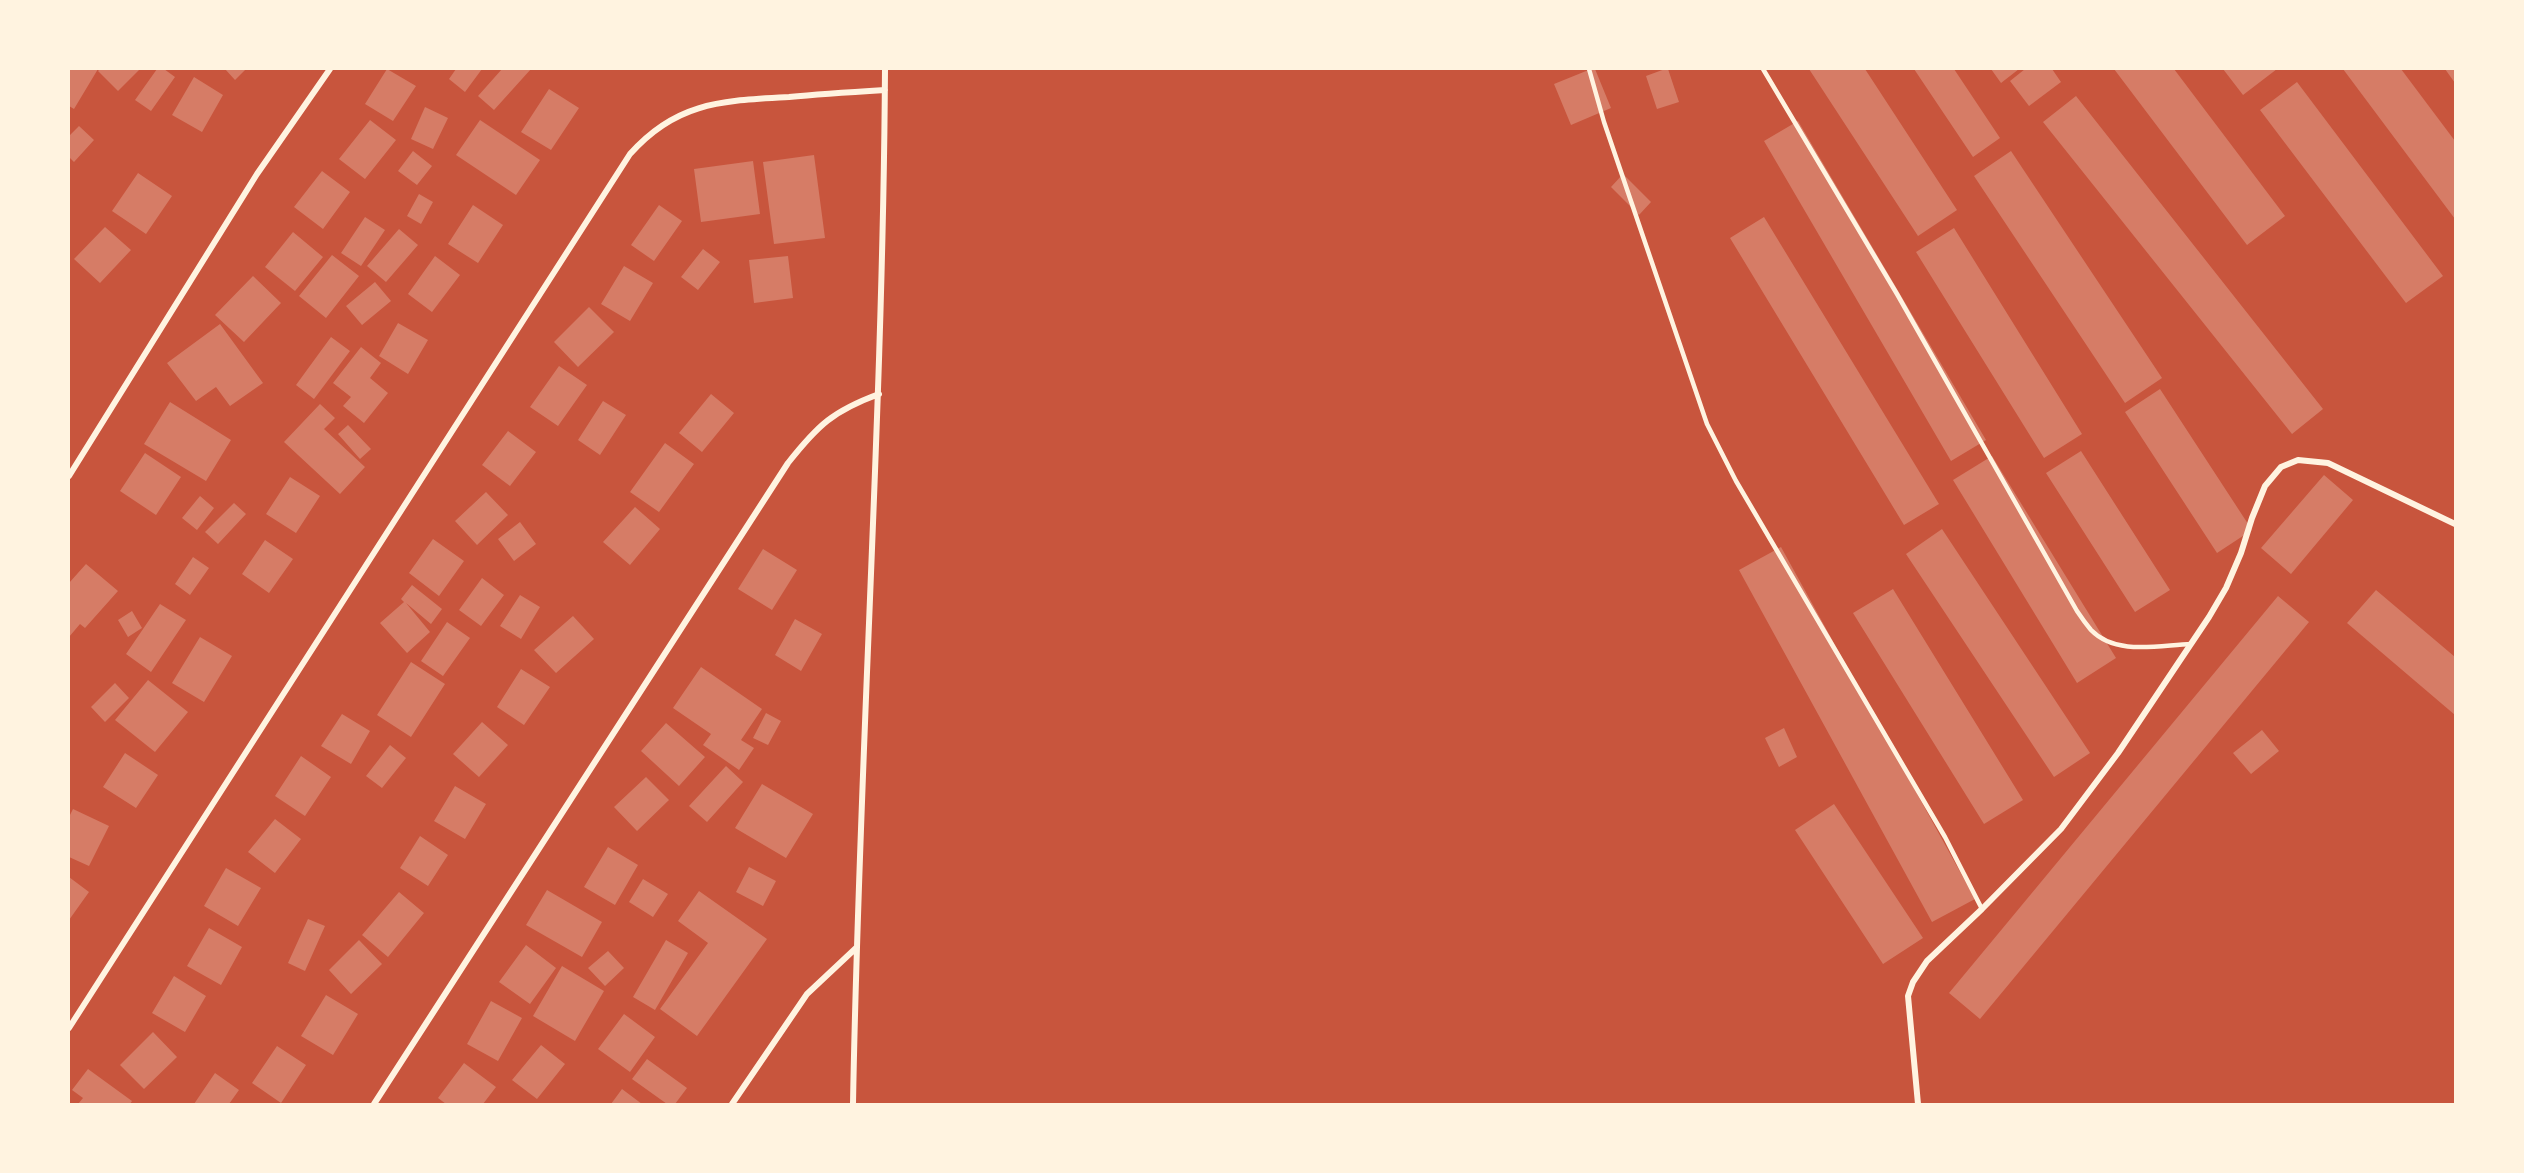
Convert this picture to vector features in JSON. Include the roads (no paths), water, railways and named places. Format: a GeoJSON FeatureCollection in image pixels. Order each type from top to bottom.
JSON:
{"type":"FeatureCollection","features":[{"type":"Feature","properties":{"kind":"street"},"geometry":{"type":"LineString","coordinates":[[69,476],[257,174],[330,69]]}},
{"type":"Feature","properties":{"kind":"street"},"geometry":{"type":"LineString","coordinates":[[853,1104],[856,948],[879,394],[885,69]]}},
{"type":"Feature","properties":{"kind":"street"},"geometry":{"type":"LineString","coordinates":[[69,1028],[630,154],[644,138],[666,122],[692,110],[724,100],[885,90]]}},
{"type":"Feature","properties":{"kind":"street"},"geometry":{"type":"LineString","coordinates":[[374,1104],[788,463],[811,433],[830,417],[848,406],[879,394]]}},
{"type":"Feature","properties":{"kind":"street"},"geometry":{"type":"LineString","coordinates":[[1918,1104],[1908,996],[1913,982],[1927,961],[2061,829],[2118,753],[2226,588],[2265,486],[2271,476],[2298,460],[2328,463],[2455,524]]}},
{"type":"Feature","properties":{"kind":"street"},"geometry":{"type":"LineString","coordinates":[[732,1104],[807,994],[856,948]]}},
{"type":"Feature","properties":{"kind":"lane"},"geometry":{"type":"LineString","coordinates":[[1588,69],[1707,424],[1742,491],[1946,837],[1982,909]]}},
{"type":"Feature","properties":{"kind":"lane"},"geometry":{"type":"LineString","coordinates":[[1763,69],[1897,294],[2077,611],[2091,630],[2110,642],[2123,646],[2191,644]]}}]}
